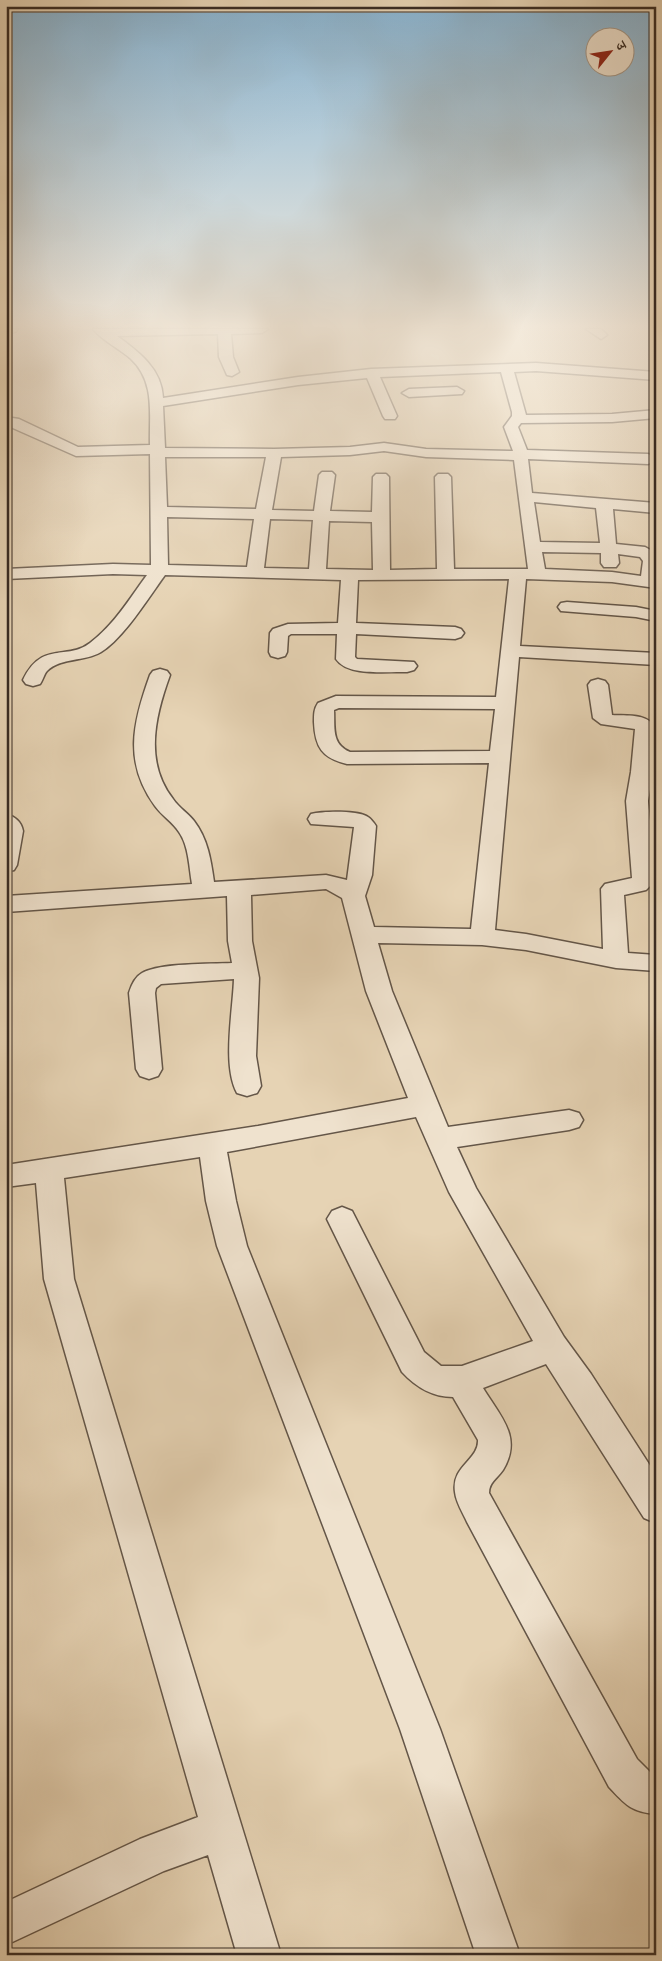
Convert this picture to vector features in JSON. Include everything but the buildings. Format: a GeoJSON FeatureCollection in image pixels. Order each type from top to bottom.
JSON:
{"type":"FeatureCollection","features":[{"type":"Feature","properties":{"kind":"street"},"geometry":{"type":"LineString","coordinates":[[6,421],[14,422],[68,450],[76,452],[158,450],[274,453],[350,451],[384,447],[426,453],[648,460]]}},
{"type":"Feature","properties":{"kind":"street"},"geometry":{"type":"LineString","coordinates":[[33,680],[43,665],[61,657],[83,654],[96,648],[121,622],[160,570],[157,421]]}},
{"type":"Feature","properties":{"kind":"street"},"geometry":{"type":"LineString","coordinates":[[482,937],[511,651],[533,547],[525,498],[521,455],[512,427],[516,421]]}},
{"type":"Feature","properties":{"kind":"street"},"geometry":{"type":"LineString","coordinates":[[255,574],[274,453]]}},
{"type":"Feature","properties":{"kind":"street"},"geometry":{"type":"LineString","coordinates":[[317,574],[321,516],[327,475]]}},
{"type":"Feature","properties":{"kind":"street"},"geometry":{"type":"LineString","coordinates":[[381,477],[382,574]]}},
{"type":"Feature","properties":{"kind":"street"},"geometry":{"type":"LineString","coordinates":[[443,478],[446,573]]}},
{"type":"Feature","properties":{"kind":"street"},"geometry":{"type":"LineString","coordinates":[[525,498],[656,508]]}},
{"type":"Feature","properties":{"kind":"street"},"geometry":{"type":"LineString","coordinates":[[604,504],[608,548],[619,578],[622,611]]}},
{"type":"Feature","properties":{"kind":"street"},"geometry":{"type":"LineString","coordinates":[[159,512],[380,517]]}},
{"type":"Feature","properties":{"kind":"street"},"geometry":{"type":"LineString","coordinates":[[6,574],[112,570],[350,575],[446,573],[619,578],[652,583],[652,560],[649,554],[639,550],[533,547]]}},
{"type":"Feature","properties":{"kind":"street"},"geometry":{"type":"LineString","coordinates":[[350,575],[345,659],[351,664],[407,666]]}},
{"type":"Feature","properties":{"kind":"street"},"geometry":{"type":"LineString","coordinates":[[567,607],[622,611],[656,616]]}},
{"type":"Feature","properties":{"kind":"street"},"geometry":{"type":"LineString","coordinates":[[278,652],[278,638],[283,630],[296,628],[348,628],[455,633]]}},
{"type":"Feature","properties":{"kind":"street"},"geometry":{"type":"LineString","coordinates":[[511,651],[656,660]]}},
{"type":"Feature","properties":{"kind":"street"},"geometry":{"type":"LineString","coordinates":[[160,675],[144,722],[143,743],[145,760],[154,786],[164,804],[180,818],[194,839],[200,858],[204,890]]}},
{"type":"Feature","properties":{"kind":"street"},"geometry":{"type":"LineString","coordinates":[[598,685],[603,718],[609,721],[640,723],[645,727],[642,772],[637,801],[644,880],[638,884],[613,889],[616,960]]}},
{"type":"Feature","properties":{"kind":"street"},"geometry":{"type":"LineString","coordinates":[[500,757],[347,758],[331,752],[327,746],[324,710],[325,707],[336,702],[506,703]]}},
{"type":"Feature","properties":{"kind":"street"},"geometry":{"type":"LineString","coordinates":[[320,819],[354,820],[360,821],[365,826],[361,875],[354,896],[379,991],[424,1105],[464,1192],[553,1347],[579,1384],[656,1506]]}},
{"type":"Feature","properties":{"kind":"street"},"geometry":{"type":"LineString","coordinates":[[6,820],[11,826],[12,832],[6,865]]}},
{"type":"Feature","properties":{"kind":"street"},"geometry":{"type":"LineString","coordinates":[[6,904],[326,882],[339,884],[354,896]]}},
{"type":"Feature","properties":{"kind":"street"},"geometry":{"type":"LineString","coordinates":[[239,888],[240,941],[245,970],[247,1006],[243,1056],[247,1086]]}},
{"type":"Feature","properties":{"kind":"street"},"geometry":{"type":"LineString","coordinates":[[363,935],[482,937],[526,942],[616,960],[656,963]]}},
{"type":"Feature","properties":{"kind":"street"},"geometry":{"type":"LineString","coordinates":[[149,1070],[142,992],[144,984],[149,979],[159,976],[245,970]]}},
{"type":"Feature","properties":{"kind":"street"},"geometry":{"type":"LineString","coordinates":[[6,1176],[212,1144],[424,1105]]}},
{"type":"Feature","properties":{"kind":"street"},"geometry":{"type":"LineString","coordinates":[[440,1140],[570,1120]]}},
{"type":"Feature","properties":{"kind":"street"},"geometry":{"type":"LineString","coordinates":[[212,1144],[221,1201],[232,1246],[420,1729],[498,1955]]}},
{"type":"Feature","properties":{"kind":"street"},"geometry":{"type":"LineString","coordinates":[[49,1169],[59,1279],[259,1955]]}},
{"type":"Feature","properties":{"kind":"street"},"geometry":{"type":"LineString","coordinates":[[342,1219],[413,1362],[426,1375],[437,1381],[450,1383],[553,1347]]}},
{"type":"Feature","properties":{"kind":"street"},"geometry":{"type":"LineString","coordinates":[[462,1380],[495,1438],[496,1448],[493,1458],[472,1480],[472,1493],[479,1510],[623,1773],[642,1792],[656,1794]]}},
{"type":"Feature","properties":{"kind":"street"},"geometry":{"type":"LineString","coordinates":[[6,1924],[155,1854],[222,1829]]}}]}
